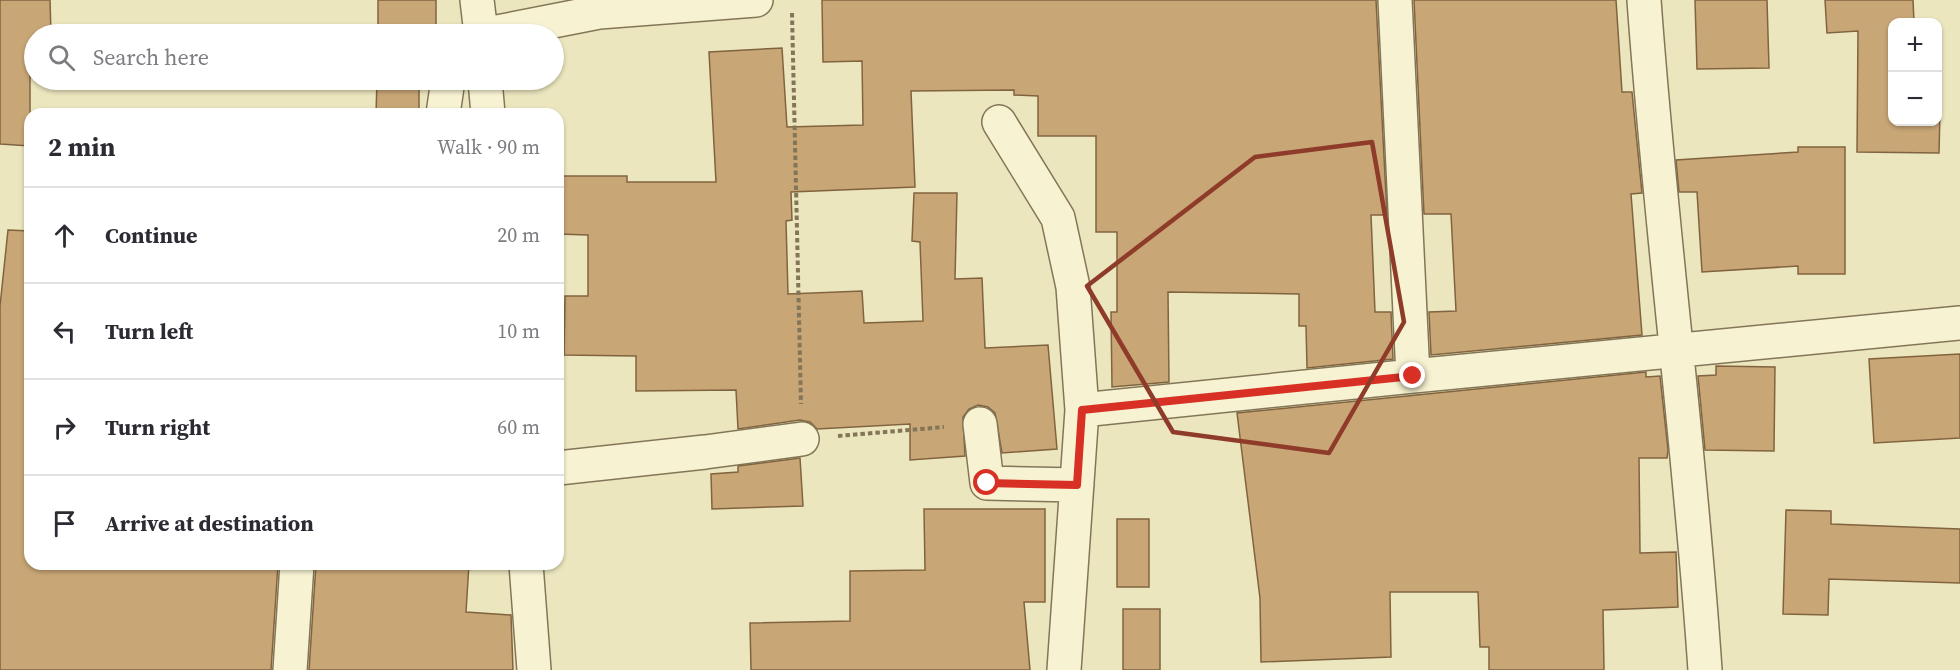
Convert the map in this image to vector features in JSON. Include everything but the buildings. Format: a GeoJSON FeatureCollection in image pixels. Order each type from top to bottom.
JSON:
{"type":"FeatureCollection","features":[{"type":"Feature","properties":{"kind":"street"},"geometry":{"type":"LineString","coordinates":[[477,0],[481,24]]}},
{"type":"Feature","properties":{"kind":"street"},"geometry":{"type":"LineString","coordinates":[[538,24],[599,12],[756,0]]}},
{"type":"Feature","properties":{"kind":"street"},"geometry":{"type":"LineString","coordinates":[[1395,0],[1413,376]]}},
{"type":"Feature","properties":{"kind":"street"},"geometry":{"type":"LineString","coordinates":[[1644,0],[1675,351],[1700,587],[1705,670]]}},
{"type":"Feature","properties":{"kind":"street"},"geometry":{"type":"LineString","coordinates":[[444,108],[447,90]]}},
{"type":"Feature","properties":{"kind":"street"},"geometry":{"type":"LineString","coordinates":[[486,90],[487,108]]}},
{"type":"Feature","properties":{"kind":"street"},"geometry":{"type":"LineString","coordinates":[[999,122],[1058,218],[1073,287],[1082,410],[1064,670]]}},
{"type":"Feature","properties":{"kind":"street"},"geometry":{"type":"LineString","coordinates":[[1082,410],[1960,322]]}},
{"type":"Feature","properties":{"kind":"street"},"geometry":{"type":"LineString","coordinates":[[980,424],[987,483],[1077,485]]}},
{"type":"Feature","properties":{"kind":"street"},"geometry":{"type":"LineString","coordinates":[[564,467],[802,439]]}},
{"type":"Feature","properties":{"kind":"street"},"geometry":{"type":"LineString","coordinates":[[290,670],[297,570]]}},
{"type":"Feature","properties":{"kind":"street"},"geometry":{"type":"LineString","coordinates":[[526,570],[534,670]]}},
{"type":"Feature","properties":{"kind":"path"},"geometry":{"type":"LineString","coordinates":[[792,12],[802,439],[980,424]]}},
{"type":"Feature","properties":{"kind":"highlighted area"},"geometry":{"type":"Polygon","coordinates":[[[1372,142],[1404,322],[1329,453],[1173,432],[1087,286],[1255,157],[1372,142]]]}},
{"type":"Feature","properties":{"kind":"route"},"geometry":{"type":"LineString","coordinates":[[987,483],[1077,485],[1082,410],[1413,376]]}}]}
